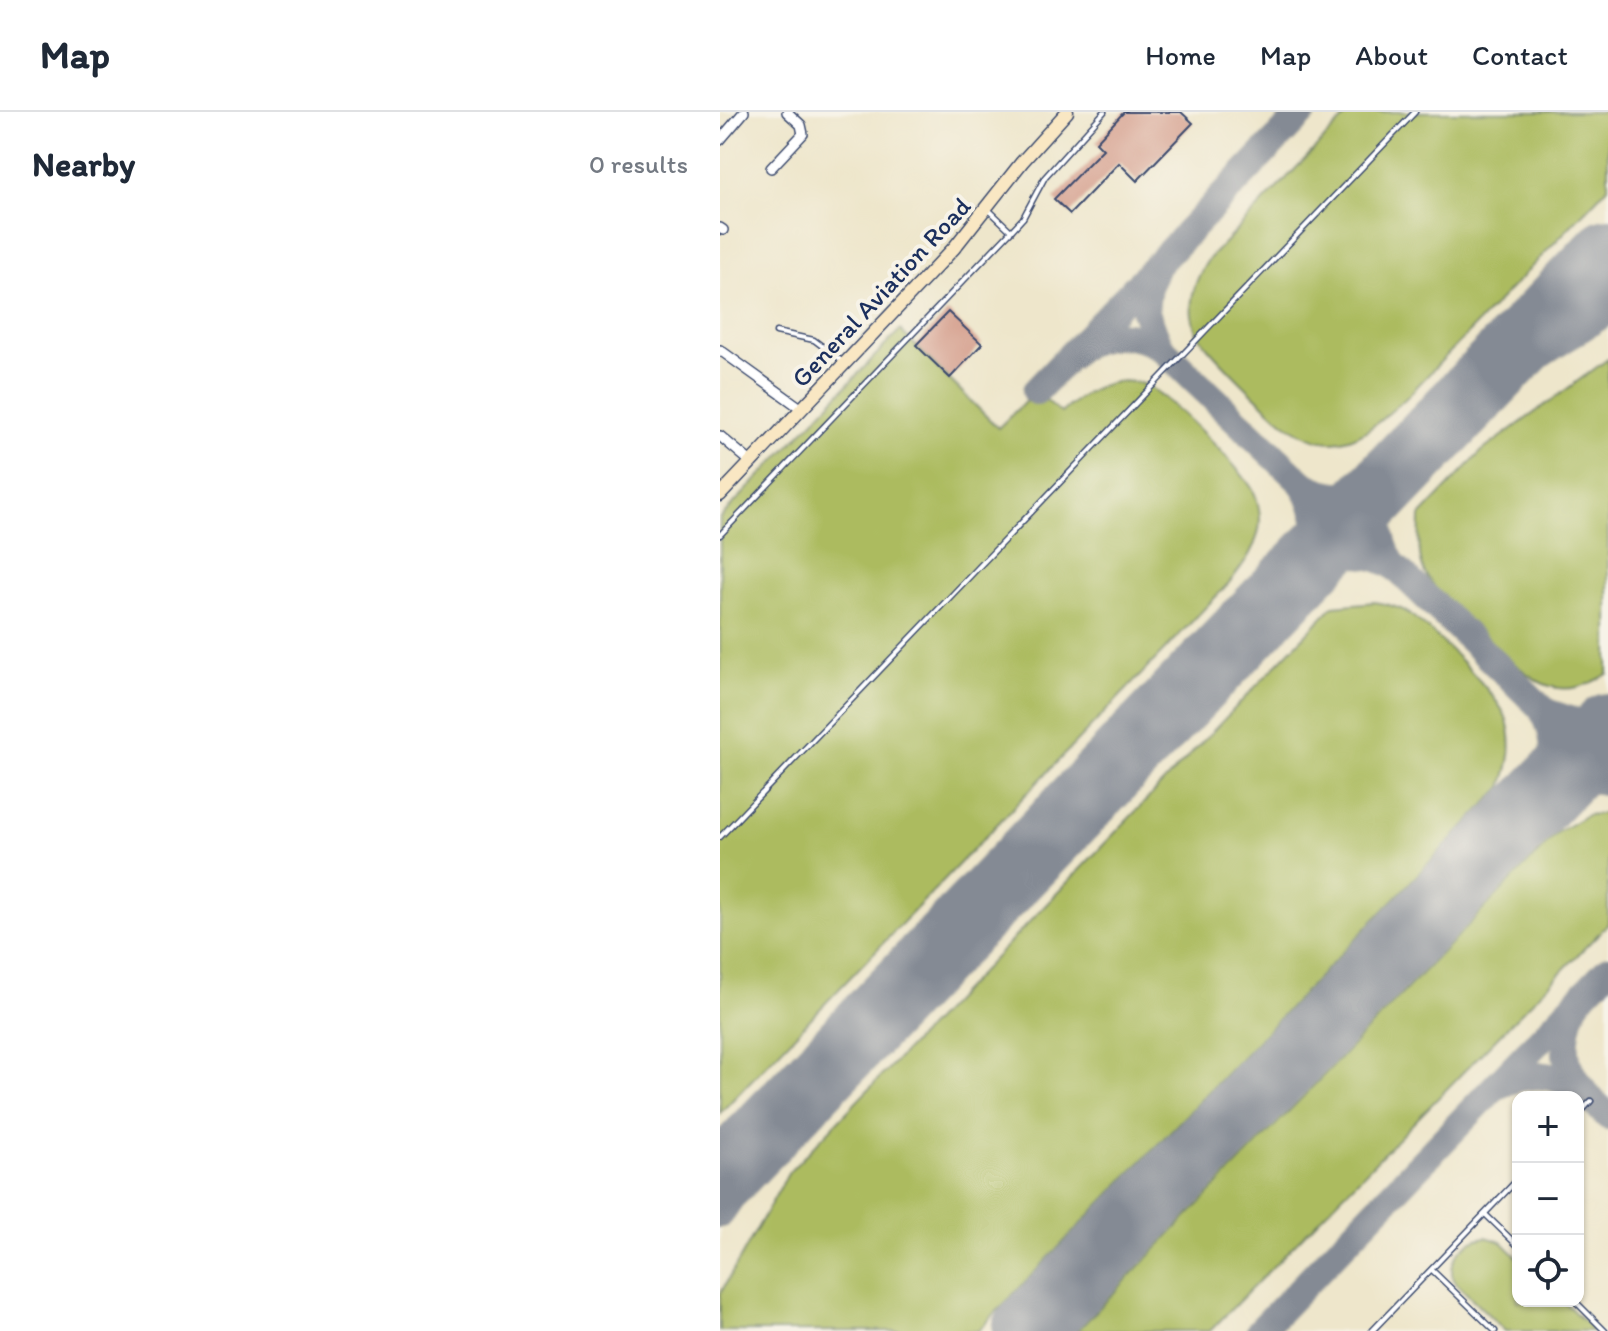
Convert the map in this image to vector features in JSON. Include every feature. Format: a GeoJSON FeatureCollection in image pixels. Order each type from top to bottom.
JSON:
{"type":"FeatureCollection","features":[{"type":"Feature","properties":{"kind":"main road","name":"General Aviation Road"},"geometry":{"type":"LineString","coordinates":[[720,495],[988,209],[1022,162],[1067,112]]}},
{"type":"Feature","properties":{"kind":"street"},"geometry":{"type":"LineString","coordinates":[[720,140],[744,112]]}},
{"type":"Feature","properties":{"kind":"street"},"geometry":{"type":"LineString","coordinates":[[771,168],[803,134],[801,125],[787,112]]}},
{"type":"Feature","properties":{"kind":"street"},"geometry":{"type":"LineString","coordinates":[[720,350],[802,409]]}},
{"type":"Feature","properties":{"kind":"street"},"geometry":{"type":"LineString","coordinates":[[720,436],[752,463]]}},
{"type":"Feature","properties":{"kind":"lane"},"geometry":{"type":"LineString","coordinates":[[720,535],[1023,218],[1045,177],[1104,112]]}},
{"type":"Feature","properties":{"kind":"lane"},"geometry":{"type":"LineString","coordinates":[[720,837],[1415,112]]}},
{"type":"Feature","properties":{"kind":"lane"},"geometry":{"type":"LineString","coordinates":[[988,209],[1011,231]]}},
{"type":"Feature","properties":{"kind":"lane"},"geometry":{"type":"LineString","coordinates":[[776,332],[814,340],[843,363]]}},
{"type":"Feature","properties":{"kind":"lane"},"geometry":{"type":"LineString","coordinates":[[1584,1109],[1591,1101]]}},
{"type":"Feature","properties":{"kind":"lane"},"geometry":{"type":"LineString","coordinates":[[1372,1331],[1512,1185]]}},
{"type":"Feature","properties":{"kind":"lane"},"geometry":{"type":"LineString","coordinates":[[1485,1214],[1512,1240]]}},
{"type":"Feature","properties":{"kind":"lane"},"geometry":{"type":"LineString","coordinates":[[1432,1270],[1495,1331]]}},
{"type":"Feature","properties":{"kind":"lane"},"geometry":{"type":"LineString","coordinates":[[1581,1307],[1605,1331]]}},
{"type":"Feature","properties":{"kind":"green space"},"geometry":{"type":"Polygon","coordinates":[[[1350,112],[1608,112],[1608,187],[1405,399],[1380,421],[1353,438],[1326,442],[1302,434],[1286,424],[1211,351],[1196,331],[1192,303],[1195,285],[1208,260],[1350,112]]]}},
{"type":"Feature","properties":{"kind":"green space"},"geometry":{"type":"Polygon","coordinates":[[[900,330],[998,428],[1036,391],[1061,413],[1088,392],[1109,383],[1143,384],[1184,415],[1246,480],[1257,500],[1260,516],[1257,537],[1250,554],[1228,584],[720,1113],[720,518],[900,330]]]}},
{"type":"Feature","properties":{"kind":"green space"},"geometry":{"type":"Polygon","coordinates":[[[1608,359],[1608,674],[1585,685],[1553,687],[1532,677],[1498,650],[1431,582],[1420,558],[1420,516],[1482,451],[1608,359]]]}},
{"type":"Feature","properties":{"kind":"green space"},"geometry":{"type":"Polygon","coordinates":[[[1375,602],[1398,608],[1416,619],[1446,645],[1501,709],[1507,720],[1511,746],[1502,787],[978,1331],[720,1331],[720,1294],[789,1172],[1333,606],[1375,602]]]}},
{"type":"Feature","properties":{"kind":"green space"},"geometry":{"type":"Polygon","coordinates":[[[1608,813],[1608,924],[1210,1331],[1077,1331],[1558,832],[1587,815],[1608,813]]]}},
{"type":"Feature","properties":{"kind":"green space"},"geometry":{"type":"Polygon","coordinates":[[[1486,1237],[1502,1242],[1512,1252],[1512,1307],[1569,1307],[1594,1331],[1505,1331],[1453,1280],[1455,1258],[1465,1246],[1486,1237]]]}},
{"type":"Feature","properties":{"kind":"building"},"geometry":{"type":"Polygon","coordinates":[[[1124,112],[1181,112],[1193,123],[1137,181],[1119,163],[1070,214],[1054,199],[1103,149],[1096,142],[1124,112]]]}},
{"type":"Feature","properties":{"kind":"building"},"geometry":{"type":"Polygon","coordinates":[[[948,312],[982,344],[950,378],[916,345],[948,312]]]}},
{"type":"Feature","properties":{"kind":"taxiway"},"geometry":{"type":"LineString","coordinates":[[1036,391],[1303,112]]}},
{"type":"Feature","properties":{"kind":"taxiway"},"geometry":{"type":"LineString","coordinates":[[1154,271],[1148,285],[1145,311],[1160,347],[1303,484],[1309,495],[1317,527],[1314,549],[1304,571]]}},
{"type":"Feature","properties":{"kind":"taxiway"},"geometry":{"type":"LineString","coordinates":[[1443,425],[1538,356],[1608,311]]}},
{"type":"Feature","properties":{"kind":"taxiway"},"geometry":{"type":"LineString","coordinates":[[1082,346],[1102,338],[1131,336],[1160,347]]}},
{"type":"Feature","properties":{"kind":"taxiway"},"geometry":{"type":"LineString","coordinates":[[1392,478],[1386,489],[1380,522],[1383,543],[1393,565],[1608,772]]}},
{"type":"Feature","properties":{"kind":"taxiway"},"geometry":{"type":"LineString","coordinates":[[1303,484],[1326,493],[1348,495],[1370,490],[1392,478]]}},
{"type":"Feature","properties":{"kind":"taxiway"},"geometry":{"type":"LineString","coordinates":[[1304,571],[1326,559],[1348,554],[1370,556],[1393,565]]}},
{"type":"Feature","properties":{"kind":"taxiway"},"geometry":{"type":"LineString","coordinates":[[1541,797],[1554,755],[1552,734],[1544,713]]}},
{"type":"Feature","properties":{"kind":"taxiway"},"geometry":{"type":"LineString","coordinates":[[1549,713],[1579,723],[1608,718]]}},
{"type":"Feature","properties":{"kind":"taxiway"},"geometry":{"type":"LineString","coordinates":[[1541,797],[1573,781],[1608,782]]}},
{"type":"Feature","properties":{"kind":"taxiway"},"geometry":{"type":"LineString","coordinates":[[1260,1331],[1608,969]]}},
{"type":"Feature","properties":{"kind":"taxiway"},"geometry":{"type":"LineString","coordinates":[[1574,1006],[1566,1040],[1569,1067],[1584,1091],[1608,1116]]}},
{"type":"Feature","properties":{"kind":"taxiway"},"geometry":{"type":"LineString","coordinates":[[1499,1085],[1521,1077],[1541,1076],[1561,1080],[1581,1090]]}},
{"type":"Feature","properties":{"kind":"taxiway"},"geometry":{"type":"LineString","coordinates":[[720,1214],[794,1102]]}},
{"type":"Feature","properties":{"kind":"runway"},"geometry":{"type":"LineString","coordinates":[[720,1179],[1608,253]]}},
{"type":"Feature","properties":{"kind":"runway"},"geometry":{"type":"LineString","coordinates":[[1027,1331],[1608,728]]}}]}
